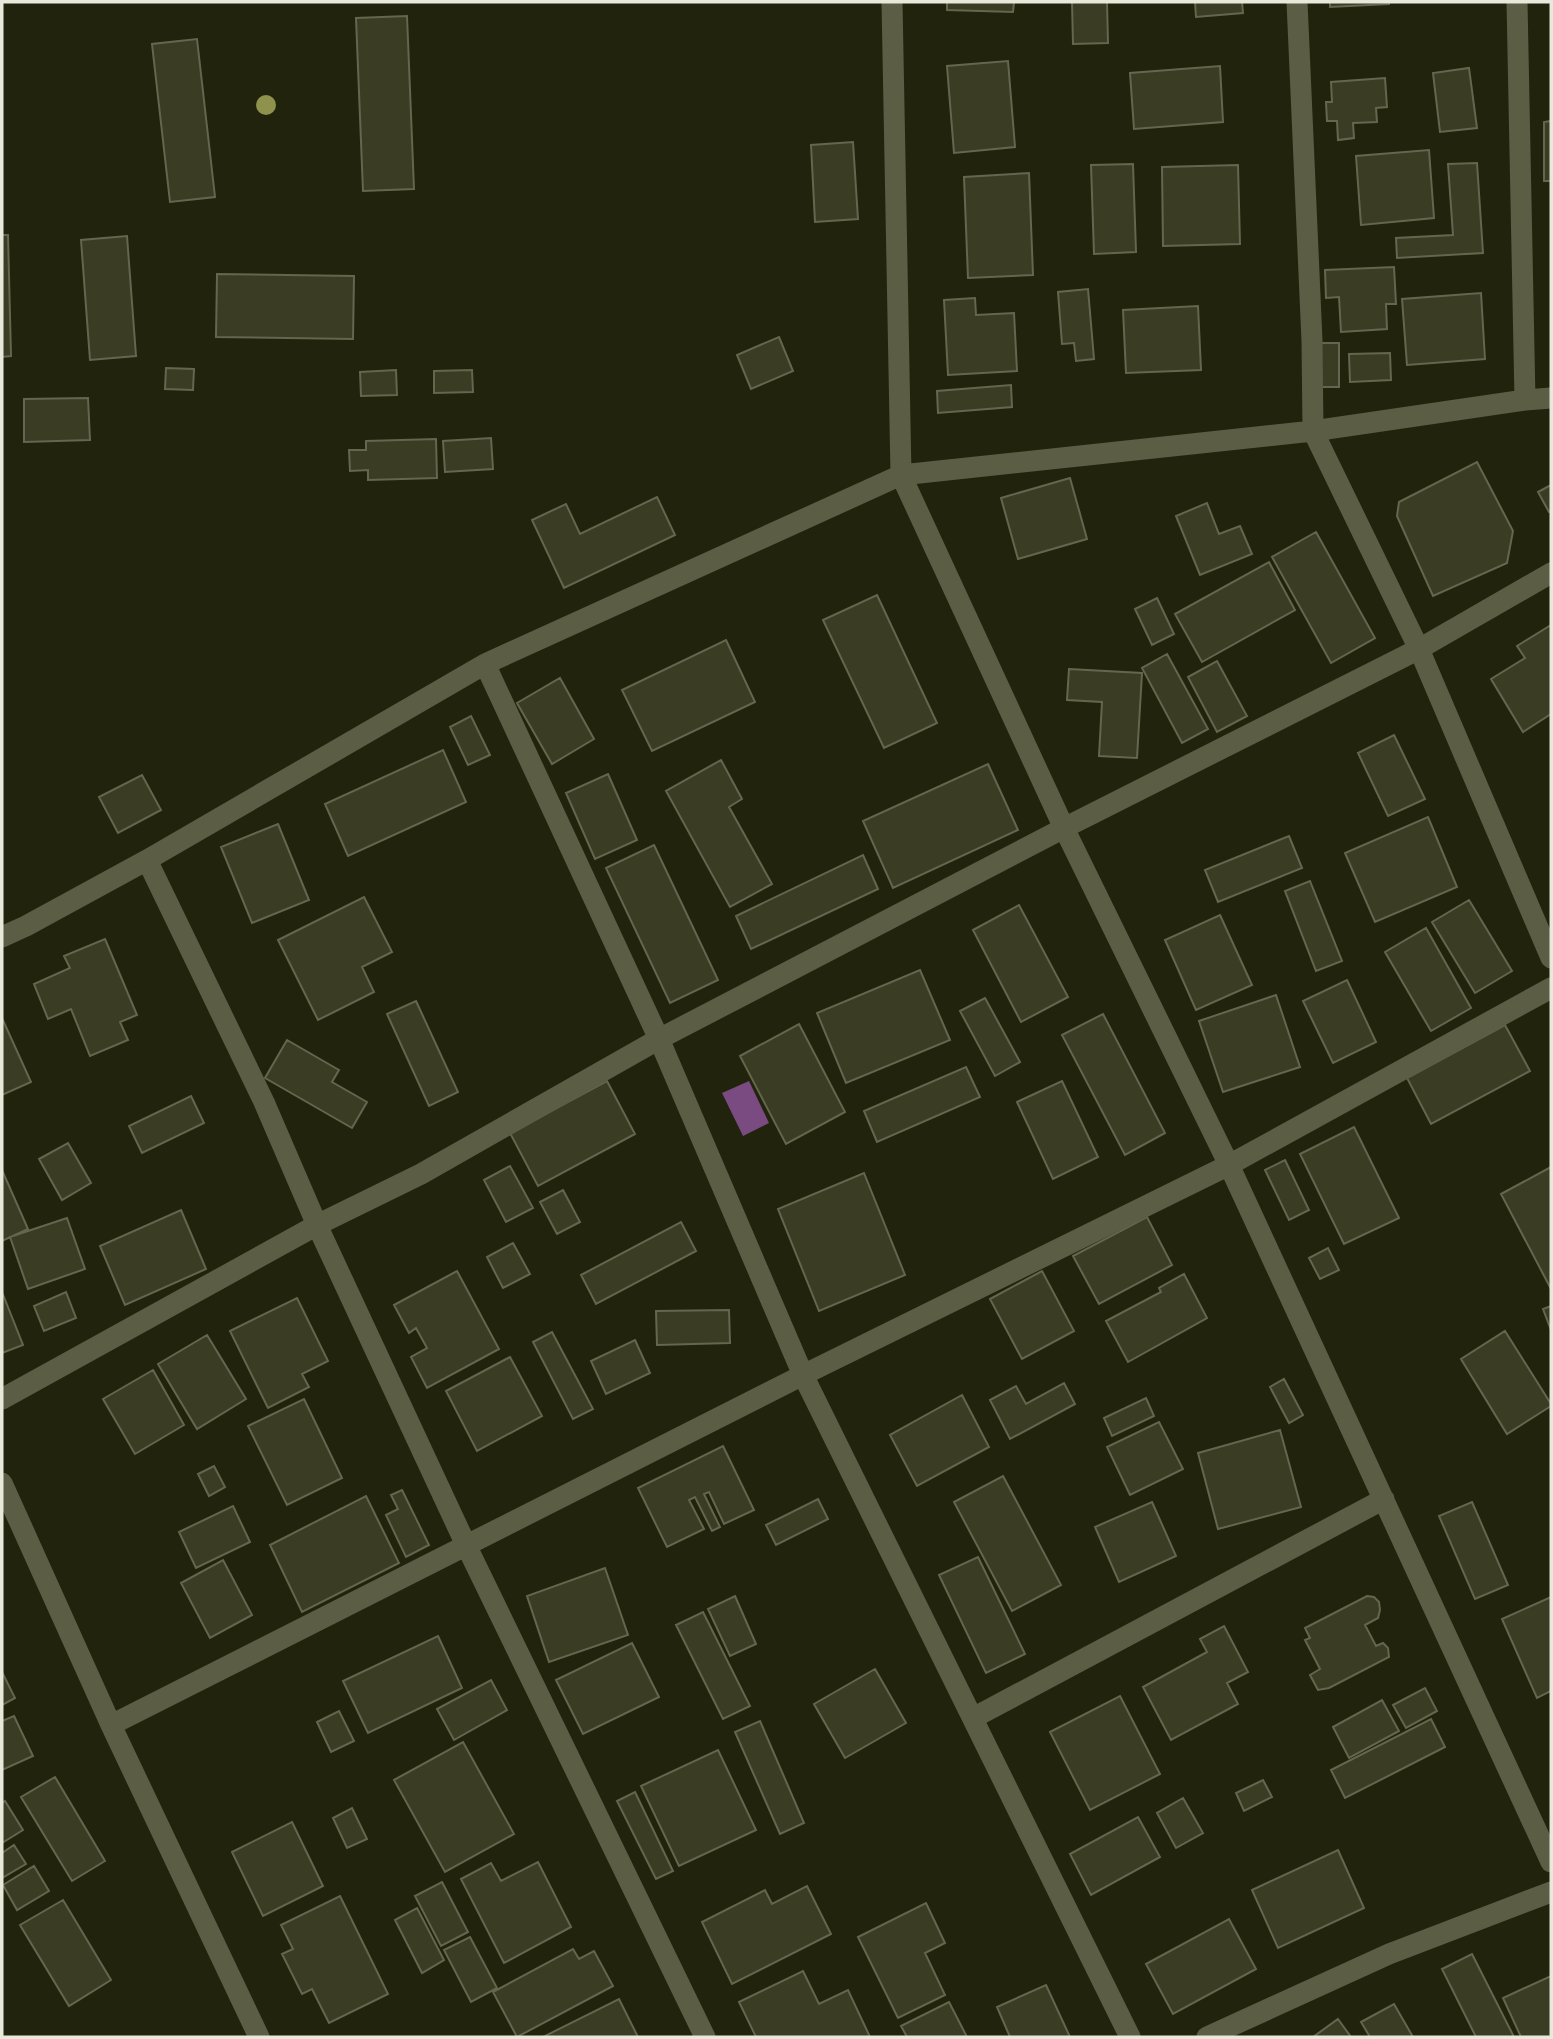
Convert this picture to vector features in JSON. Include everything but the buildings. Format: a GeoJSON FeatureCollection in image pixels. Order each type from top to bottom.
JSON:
{"type":"FeatureCollection","features":[{"type":"Feature","properties":{"kind":"street"},"geometry":{"type":"LineString","coordinates":[[892,2],[901,475],[1064,828],[1229,1165],[1551,1862]]}},
{"type":"Feature","properties":{"kind":"street"},"geometry":{"type":"LineString","coordinates":[[1297,2],[1312,341],[1313,431],[1419,649],[1551,958]]}},
{"type":"Feature","properties":{"kind":"street"},"geometry":{"type":"LineString","coordinates":[[1517,2],[1525,400]]}},
{"type":"Feature","properties":{"kind":"street"},"geometry":{"type":"LineString","coordinates":[[2,937],[147,860],[485,664],[901,475],[1313,431],[1551,398]]}},
{"type":"Feature","properties":{"kind":"street"},"geometry":{"type":"LineString","coordinates":[[2,1399],[317,1225],[421,1174],[659,1039],[1064,828],[1419,649],[1551,573]]}},
{"type":"Feature","properties":{"kind":"street"},"geometry":{"type":"LineString","coordinates":[[485,664],[659,1039],[803,1375],[1129,2037]]}},
{"type":"Feature","properties":{"kind":"street"},"geometry":{"type":"LineString","coordinates":[[147,860],[264,1102],[317,1225],[466,1545],[705,2037]]}},
{"type":"Feature","properties":{"kind":"street"},"geometry":{"type":"LineString","coordinates":[[2,922],[26,926]]}},
{"type":"Feature","properties":{"kind":"street"},"geometry":{"type":"LineString","coordinates":[[111,1725],[803,1375],[1229,1165],[1551,989]]}},
{"type":"Feature","properties":{"kind":"street"},"geometry":{"type":"LineString","coordinates":[[2,1482],[111,1725],[258,2037]]}},
{"type":"Feature","properties":{"kind":"street"},"geometry":{"type":"LineString","coordinates":[[973,1718],[1384,1499]]}},
{"type":"Feature","properties":{"kind":"street"},"geometry":{"type":"LineString","coordinates":[[1207,2037],[1389,1954],[1551,1892]]}},
{"type":"Feature","properties":{"kind":"shaded area"},"geometry":{"type":"Polygon","coordinates":[[[749,1081],[769,1123],[743,1136],[722,1093],[749,1081]]]}}]}
